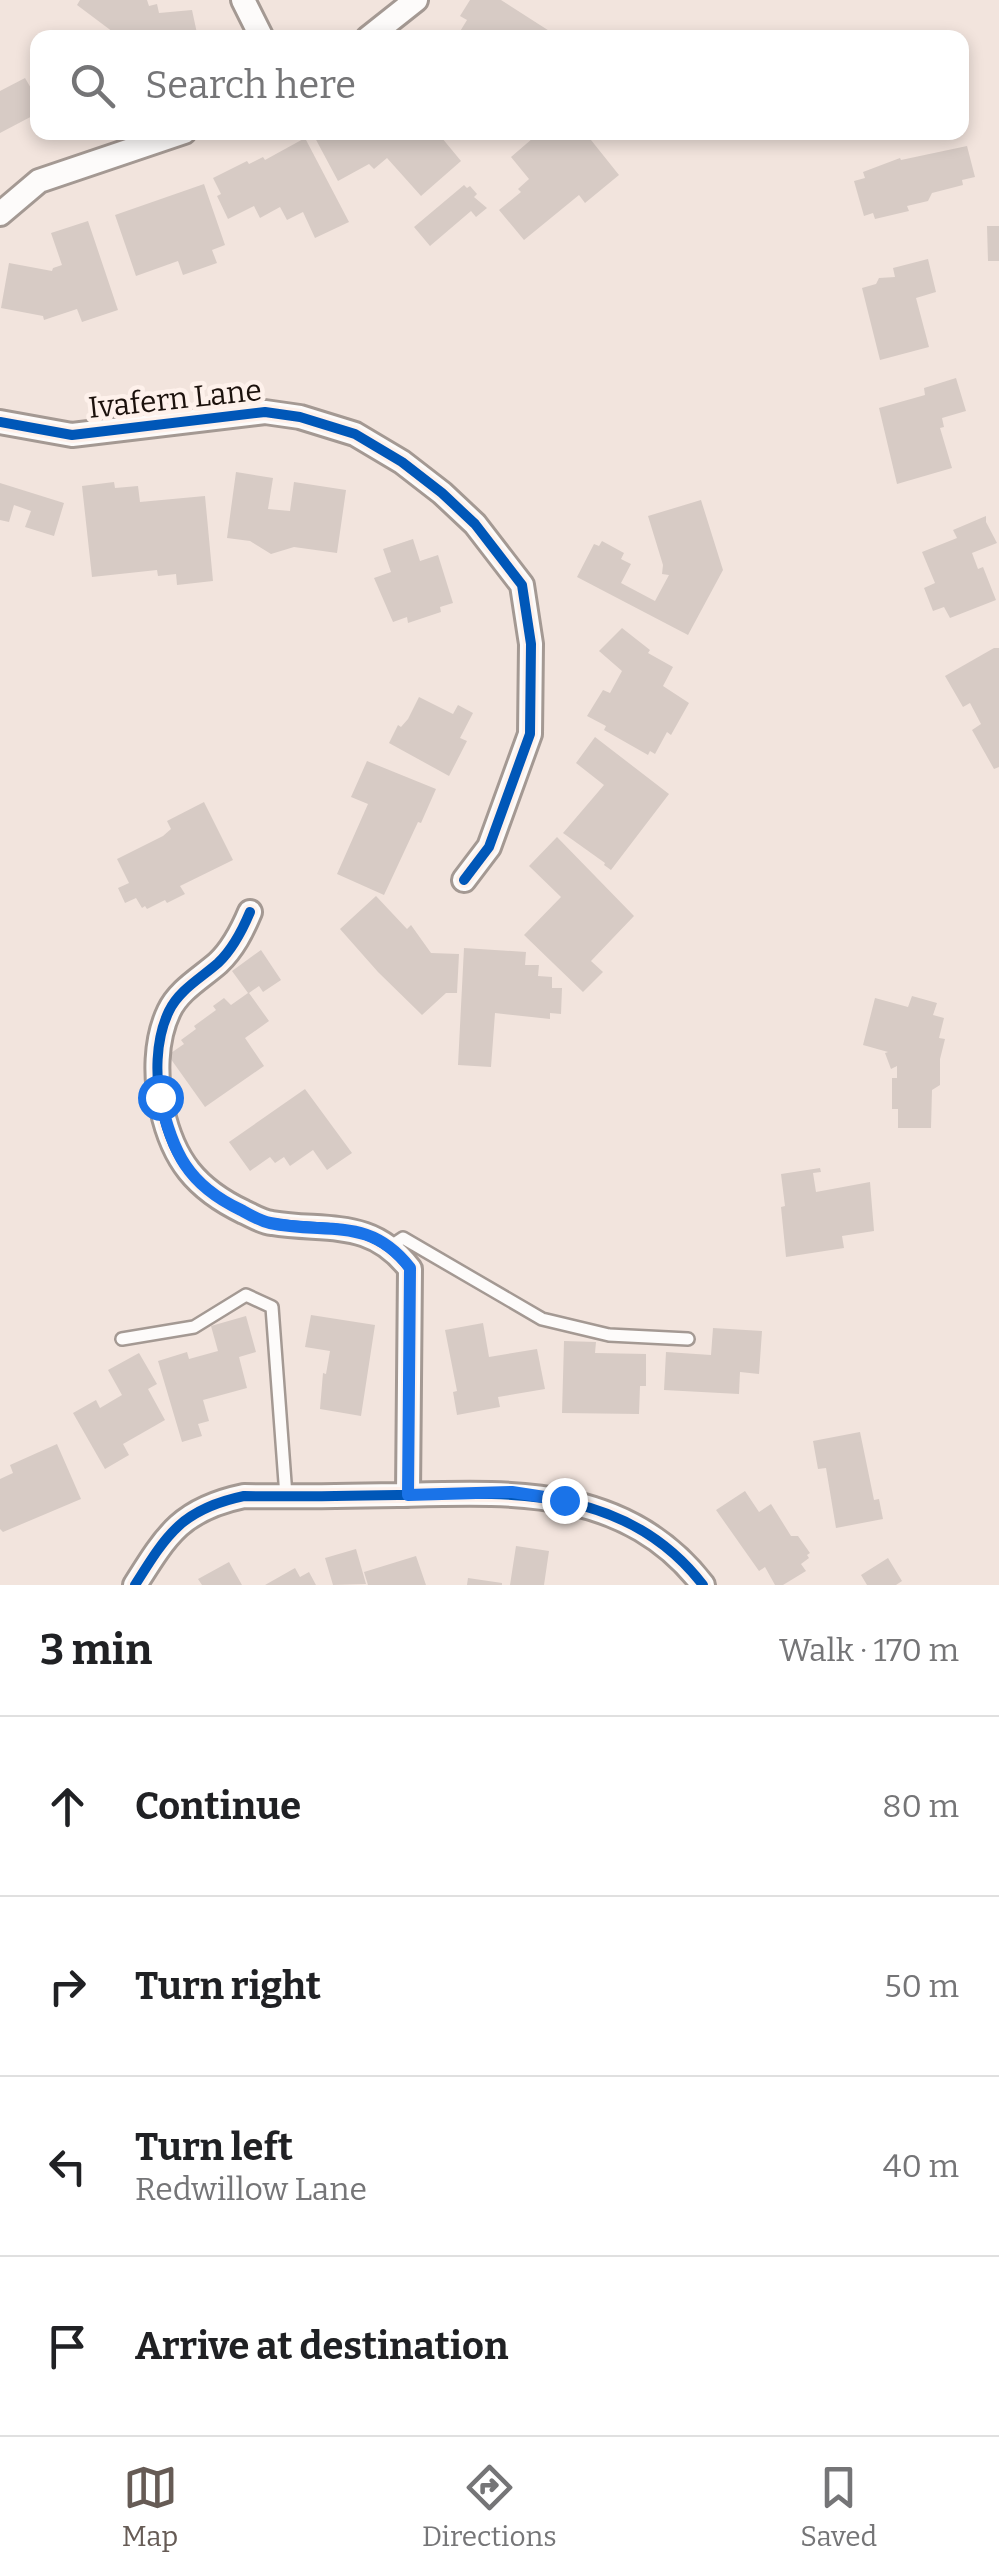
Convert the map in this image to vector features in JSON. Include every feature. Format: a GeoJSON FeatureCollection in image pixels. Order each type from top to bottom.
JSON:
{"type":"FeatureCollection","features":[{"type":"Feature","properties":{"kind":"street"},"geometry":{"type":"LineString","coordinates":[[242,0],[258,30]]}},
{"type":"Feature","properties":{"kind":"street"},"geometry":{"type":"LineString","coordinates":[[378,30],[416,0]]}},
{"type":"Feature","properties":{"kind":"street"},"geometry":{"type":"LineString","coordinates":[[0,214],[38,182],[161,140]]}},
{"type":"Feature","properties":{"kind":"street","name":"Ivafern Lane"},"geometry":{"type":"LineString","coordinates":[[0,422],[72,435],[265,412],[300,417],[355,434],[402,462],[475,524],[522,585],[531,644],[530,734],[490,847],[464,880]]}},
{"type":"Feature","properties":{"kind":"street"},"geometry":{"type":"LineString","coordinates":[[250,912],[239,937],[220,962],[192,983],[170,1009],[160,1038],[158,1064],[169,1139],[189,1173],[220,1200],[268,1223],[369,1234],[390,1246],[410,1268],[408,1495]]}},
{"type":"Feature","properties":{"kind":"street"},"geometry":{"type":"LineString","coordinates":[[134,1585],[172,1532],[211,1503],[244,1496],[512,1492],[564,1500],[629,1523],[654,1538],[703,1585]]}},
{"type":"Feature","properties":{"kind":"lane"},"geometry":{"type":"LineString","coordinates":[[390,1246],[404,1238],[542,1319],[610,1335],[688,1340]]}},
{"type":"Feature","properties":{"kind":"lane"},"geometry":{"type":"LineString","coordinates":[[122,1339],[194,1327],[246,1295],[272,1307],[286,1496]]}},
{"type":"Feature","properties":{"kind":"building"},"geometry":{"type":"Polygon","coordinates":[[[80,0],[147,0],[149,6],[157,4],[159,13],[192,10],[196,30],[110,30],[77,5],[80,0]]]}},
{"type":"Feature","properties":{"kind":"building"},"geometry":{"type":"Polygon","coordinates":[[[470,0],[501,0],[548,30],[461,30],[467,20],[460,16],[470,0]]]}},
{"type":"Feature","properties":{"kind":"building"},"geometry":{"type":"Polygon","coordinates":[[[25,78],[30,86],[30,117],[0,133],[0,91],[25,78]]]}},
{"type":"Feature","properties":{"kind":"building"},"geometry":{"type":"Polygon","coordinates":[[[306,140],[349,222],[315,238],[303,212],[287,220],[280,207],[260,218],[254,206],[228,219],[213,178],[247,161],[249,164],[263,157],[265,160],[306,140]]]}},
{"type":"Feature","properties":{"kind":"building"},"geometry":{"type":"Polygon","coordinates":[[[316,140],[444,140],[461,161],[421,196],[387,158],[374,169],[369,164],[338,181],[316,140]]]}},
{"type":"Feature","properties":{"kind":"building"},"geometry":{"type":"Polygon","coordinates":[[[531,140],[591,140],[619,175],[585,203],[579,195],[524,240],[499,210],[521,192],[518,189],[529,179],[511,157],[531,140]]]}},
{"type":"Feature","properties":{"kind":"building"},"geometry":{"type":"Polygon","coordinates":[[[967,146],[975,177],[962,180],[963,185],[932,193],[928,201],[907,206],[909,211],[875,219],[873,213],[864,216],[854,181],[865,178],[863,172],[900,158],[967,146]]]}},
{"type":"Feature","properties":{"kind":"building"},"geometry":{"type":"Polygon","coordinates":[[[204,184],[225,245],[212,250],[217,263],[183,275],[178,261],[136,276],[115,215],[204,184]]]}},
{"type":"Feature","properties":{"kind":"building"},"geometry":{"type":"Polygon","coordinates":[[[464,185],[470,186],[477,194],[474,197],[487,208],[476,217],[471,211],[430,246],[414,227],[464,185]]]}},
{"type":"Feature","properties":{"kind":"building"},"geometry":{"type":"Polygon","coordinates":[[[88,221],[118,310],[82,322],[77,309],[44,320],[43,316],[1,308],[9,263],[52,271],[62,265],[51,233],[88,221]]]}},
{"type":"Feature","properties":{"kind":"building"},"geometry":{"type":"Polygon","coordinates":[[[987,226],[999,226],[999,261],[988,261],[987,226]]]}},
{"type":"Feature","properties":{"kind":"building"},"geometry":{"type":"Polygon","coordinates":[[[928,259],[936,292],[916,298],[929,347],[880,360],[862,288],[876,284],[879,278],[895,277],[893,268],[928,259]]]}},
{"type":"Feature","properties":{"kind":"building"},"geometry":{"type":"Polygon","coordinates":[[[956,378],[966,411],[942,418],[944,427],[940,428],[952,468],[897,484],[879,408],[925,395],[924,388],[956,378]]]}},
{"type":"Feature","properties":{"kind":"building"},"geometry":{"type":"Polygon","coordinates":[[[236,472],[273,478],[268,509],[290,511],[294,482],[346,490],[337,553],[294,547],[271,554],[250,541],[227,538],[236,472]]]}},
{"type":"Feature","properties":{"kind":"building"},"geometry":{"type":"Polygon","coordinates":[[[114,482],[115,488],[138,486],[140,502],[205,496],[213,581],[177,585],[176,574],[158,576],[157,570],[92,577],[82,486],[114,482]]]}},
{"type":"Feature","properties":{"kind":"building"},"geometry":{"type":"Polygon","coordinates":[[[0,483],[64,503],[54,536],[25,527],[31,511],[14,505],[9,522],[0,520],[0,483]]]}},
{"type":"Feature","properties":{"kind":"building"},"geometry":{"type":"Polygon","coordinates":[[[701,500],[723,570],[688,635],[577,577],[594,544],[599,546],[602,541],[624,553],[621,559],[631,564],[621,583],[655,601],[669,575],[662,574],[663,565],[648,516],[701,500]]]}},
{"type":"Feature","properties":{"kind":"building"},"geometry":{"type":"Polygon","coordinates":[[[986,516],[997,543],[972,553],[978,569],[983,567],[996,600],[950,618],[944,607],[933,611],[924,588],[935,583],[922,552],[957,538],[953,530],[986,516]]]}},
{"type":"Feature","properties":{"kind":"building"},"geometry":{"type":"Polygon","coordinates":[[[413,539],[420,561],[438,555],[453,603],[440,607],[441,612],[408,623],[407,617],[393,622],[374,578],[391,572],[383,549],[413,539]]]}},
{"type":"Feature","properties":{"kind":"building"},"geometry":{"type":"Polygon","coordinates":[[[622,628],[650,650],[648,653],[673,667],[663,686],[689,703],[655,754],[650,751],[648,755],[587,716],[603,690],[610,693],[622,671],[599,651],[622,628]]]}},
{"type":"Feature","properties":{"kind":"building"},"geometry":{"type":"Polygon","coordinates":[[[999,648],[999,767],[994,769],[972,730],[981,724],[970,703],[963,707],[945,676],[999,648]]]}},
{"type":"Feature","properties":{"kind":"building"},"geometry":{"type":"Polygon","coordinates":[[[419,697],[453,714],[458,705],[473,713],[460,738],[467,741],[449,776],[389,743],[419,697]]]}},
{"type":"Feature","properties":{"kind":"building"},"geometry":{"type":"Polygon","coordinates":[[[595,737],[669,794],[611,870],[563,833],[604,785],[576,763],[595,737]]]}},
{"type":"Feature","properties":{"kind":"building"},"geometry":{"type":"Polygon","coordinates":[[[367,761],[436,789],[384,895],[337,874],[368,804],[351,797],[367,761]]]}},
{"type":"Feature","properties":{"kind":"building"},"geometry":{"type":"Polygon","coordinates":[[[204,802],[233,860],[180,886],[185,894],[167,903],[165,900],[147,909],[136,898],[125,903],[118,888],[129,883],[117,859],[163,836],[171,829],[167,821],[204,802]]]}},
{"type":"Feature","properties":{"kind":"building"},"geometry":{"type":"Polygon","coordinates":[[[557,837],[634,916],[591,961],[603,972],[583,992],[524,935],[561,897],[529,866],[557,837]]]}},
{"type":"Feature","properties":{"kind":"building"},"geometry":{"type":"Polygon","coordinates":[[[376,896],[407,929],[411,925],[431,953],[459,954],[457,993],[446,993],[422,1015],[340,929],[376,896]]]}},
{"type":"Feature","properties":{"kind":"building"},"geometry":{"type":"Polygon","coordinates":[[[464,948],[526,952],[525,965],[539,965],[538,976],[552,977],[552,988],[562,988],[561,1014],[550,1013],[550,1019],[495,1013],[491,1067],[458,1065],[464,948]]]}},
{"type":"Feature","properties":{"kind":"building"},"geometry":{"type":"Polygon","coordinates":[[[261,950],[281,980],[263,992],[259,986],[249,993],[269,1021],[245,1038],[264,1066],[205,1107],[168,1055],[184,1044],[181,1040],[196,1029],[194,1026],[216,1010],[213,1006],[224,998],[231,1005],[248,993],[232,971],[261,950]]]}},
{"type":"Feature","properties":{"kind":"building"},"geometry":{"type":"Polygon","coordinates":[[[912,996],[937,1003],[933,1015],[944,1018],[939,1038],[945,1039],[940,1085],[932,1090],[931,1128],[898,1128],[898,1109],[892,1109],[892,1078],[897,1078],[897,1066],[891,1069],[885,1053],[888,1052],[863,1045],[875,998],[908,1007],[912,996]]]}},
{"type":"Feature","properties":{"kind":"building"},"geometry":{"type":"Polygon","coordinates":[[[305,1089],[352,1153],[327,1170],[313,1150],[290,1166],[284,1157],[275,1163],[270,1157],[250,1171],[229,1142],[305,1089]]]}},
{"type":"Feature","properties":{"kind":"building"},"geometry":{"type":"Polygon","coordinates":[[[820,1168],[821,1172],[813,1173],[816,1192],[870,1182],[874,1231],[842,1236],[844,1248],[786,1257],[781,1174],[820,1168]]]}},
{"type":"Feature","properties":{"kind":"building"},"geometry":{"type":"Polygon","coordinates":[[[311,1315],[375,1325],[361,1416],[320,1409],[323,1373],[326,1374],[330,1351],[305,1347],[311,1315]]]}},
{"type":"Feature","properties":{"kind":"building"},"geometry":{"type":"Polygon","coordinates":[[[246,1316],[256,1352],[239,1357],[247,1388],[203,1400],[209,1421],[198,1424],[202,1436],[182,1442],[158,1361],[187,1352],[189,1359],[218,1351],[211,1326],[246,1316]]]}},
{"type":"Feature","properties":{"kind":"building"},"geometry":{"type":"Polygon","coordinates":[[[483,1323],[489,1357],[537,1349],[545,1389],[498,1397],[500,1407],[457,1415],[453,1392],[457,1391],[445,1330],[483,1323]]]}},
{"type":"Feature","properties":{"kind":"building"},"geometry":{"type":"Polygon","coordinates":[[[713,1328],[762,1331],[759,1374],[740,1372],[739,1394],[664,1390],[666,1352],[711,1355],[713,1328]]]}},
{"type":"Feature","properties":{"kind":"building"},"geometry":{"type":"Polygon","coordinates":[[[564,1341],[596,1342],[595,1353],[646,1354],[646,1386],[640,1386],[639,1414],[562,1413],[564,1341]]]}},
{"type":"Feature","properties":{"kind":"building"},"geometry":{"type":"Polygon","coordinates":[[[139,1353],[157,1384],[148,1389],[165,1420],[123,1444],[129,1455],[105,1469],[73,1413],[96,1400],[100,1408],[122,1395],[108,1370],[139,1353]]]}},
{"type":"Feature","properties":{"kind":"building"},"geometry":{"type":"Polygon","coordinates":[[[860,1432],[874,1500],[879,1499],[883,1519],[836,1528],[826,1468],[818,1469],[813,1441],[860,1432]]]}},
{"type":"Feature","properties":{"kind":"building"},"geometry":{"type":"Polygon","coordinates":[[[57,1444],[81,1499],[3,1532],[0,1479],[13,1473],[10,1465],[57,1444]]]}},
{"type":"Feature","properties":{"kind":"building"},"geometry":{"type":"Polygon","coordinates":[[[745,1491],[759,1512],[771,1504],[791,1536],[798,1536],[810,1553],[801,1564],[806,1571],[783,1585],[775,1585],[765,1567],[759,1571],[716,1510],[745,1491]]]}},
{"type":"Feature","properties":{"kind":"building"},"geometry":{"type":"Polygon","coordinates":[[[516,1546],[549,1551],[544,1585],[510,1585],[516,1546]]]}},
{"type":"Feature","properties":{"kind":"building"},"geometry":{"type":"Polygon","coordinates":[[[356,1549],[366,1584],[333,1585],[325,1558],[356,1549]]]}},
{"type":"Feature","properties":{"kind":"building"},"geometry":{"type":"Polygon","coordinates":[[[416,1556],[426,1585],[368,1585],[364,1572],[416,1556]]]}},
{"type":"Feature","properties":{"kind":"building"},"geometry":{"type":"Polygon","coordinates":[[[888,1558],[902,1581],[896,1585],[867,1585],[861,1575],[888,1558]]]}},
{"type":"Feature","properties":{"kind":"building"},"geometry":{"type":"Polygon","coordinates":[[[229,1562],[242,1585],[202,1585],[198,1579],[229,1562]]]}},
{"type":"Feature","properties":{"kind":"building"},"geometry":{"type":"Polygon","coordinates":[[[295,1568],[300,1577],[309,1572],[316,1585],[265,1585],[295,1568]]]}},
{"type":"Feature","properties":{"kind":"building"},"geometry":{"type":"Polygon","coordinates":[[[468,1578],[502,1583],[502,1585],[467,1585],[468,1578]]]}},
{"type":"Feature","properties":{"kind":"cycle path"},"geometry":{"type":"LineString","coordinates":[[0,422],[72,435],[265,412],[300,417],[355,434],[402,462],[475,524],[522,585],[531,644],[530,734],[489,847],[464,880]]}},
{"type":"Feature","properties":{"kind":"cycle path"},"geometry":{"type":"LineString","coordinates":[[250,912],[228,952],[178,997],[164,1022],[157,1072],[167,1127],[189,1171],[227,1203],[268,1222],[364,1234],[395,1253],[410,1269],[408,1495]]}},
{"type":"Feature","properties":{"kind":"cycle path"},"geometry":{"type":"LineString","coordinates":[[135,1585],[178,1526],[223,1501],[244,1496],[483,1494],[564,1501],[602,1512],[639,1528],[672,1552],[703,1585]]}},
{"type":"Feature","properties":{"kind":"route"},"geometry":{"type":"LineString","coordinates":[[160,1097],[169,1139],[189,1173],[220,1200],[268,1223],[369,1234],[394,1248],[410,1268],[408,1495],[512,1492],[564,1500]]}}]}
